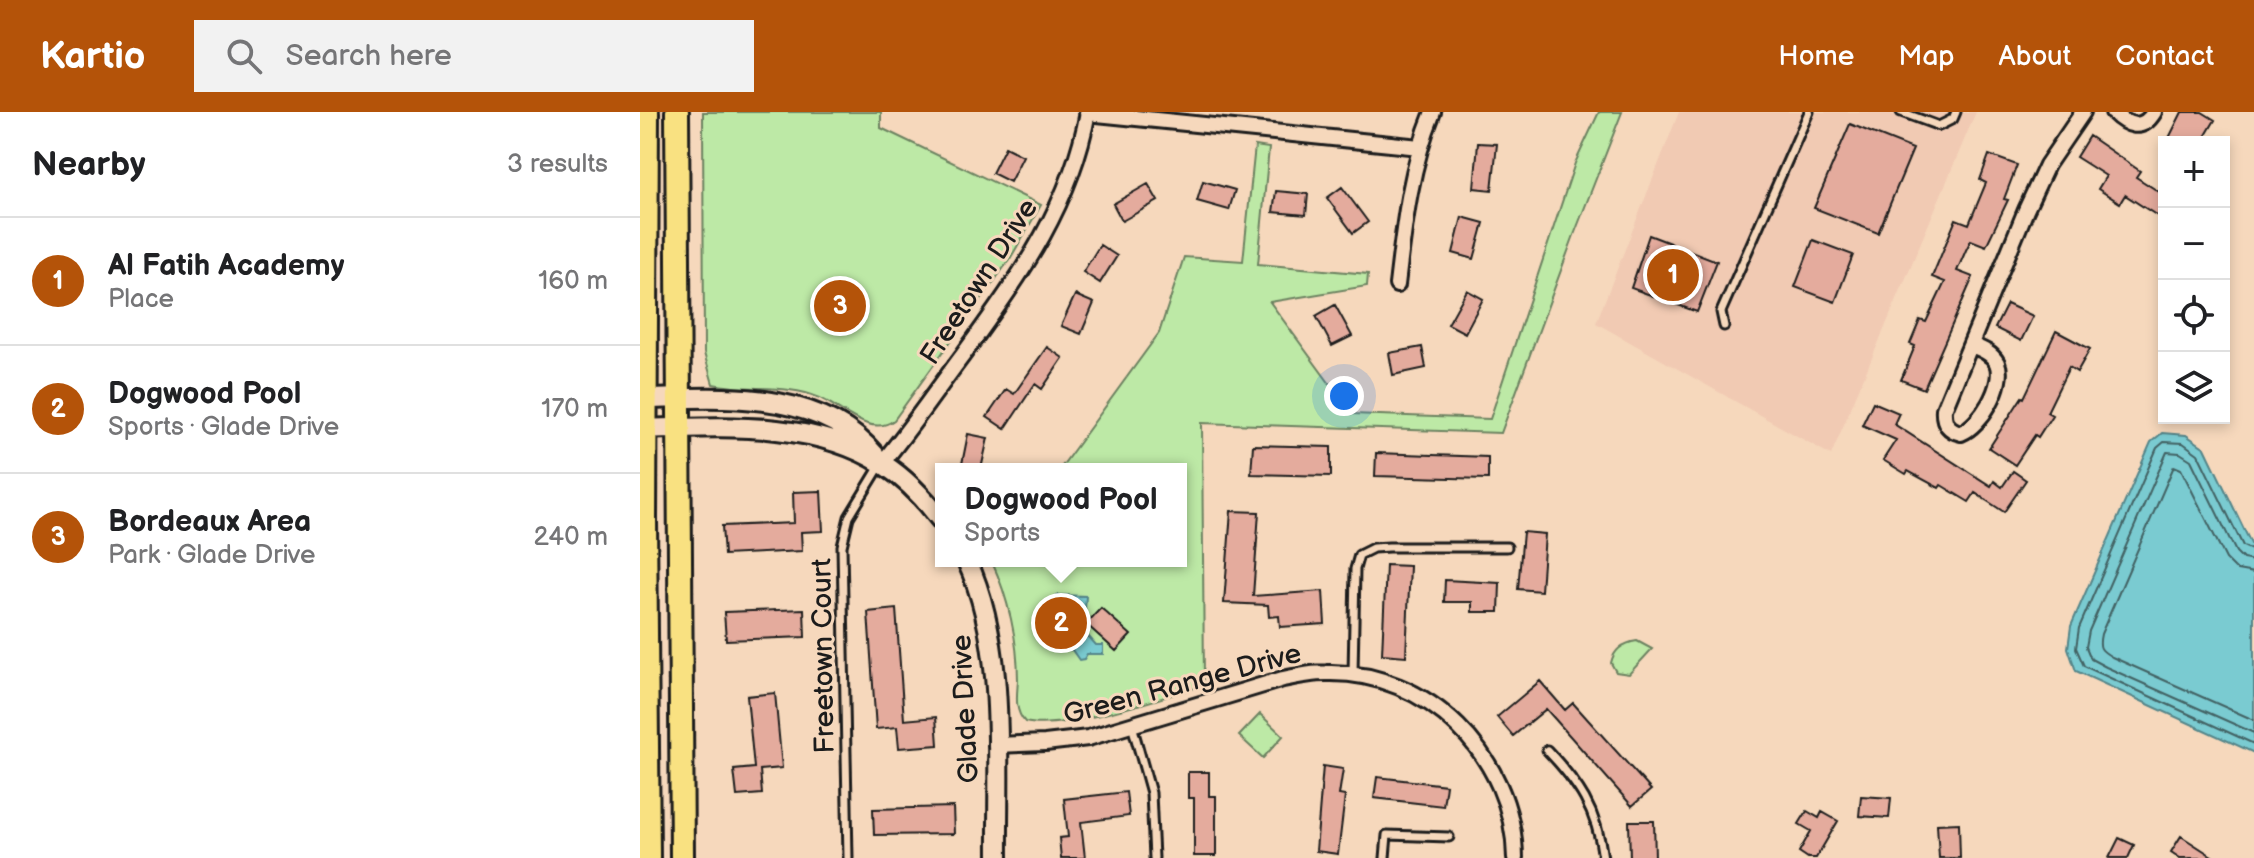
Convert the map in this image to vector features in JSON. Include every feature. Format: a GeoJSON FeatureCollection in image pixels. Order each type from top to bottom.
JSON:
{"type":"FeatureCollection","features":[{"type":"Feature","properties":{"kind":"main road"},"geometry":{"type":"LineString","coordinates":[[647,112],[643,428],[648,858]]}},
{"type":"Feature","properties":{"kind":"main road"},"geometry":{"type":"LineString","coordinates":[[677,112],[682,858]]}},
{"type":"Feature","properties":{"kind":"street"},"geometry":{"type":"LineString","coordinates":[[1397,285],[1407,197],[1433,112]]}},
{"type":"Feature","properties":{"kind":"street"},"geometry":{"type":"LineString","coordinates":[[1971,345],[1990,354],[1996,361],[2000,376],[1977,424],[1961,433],[1952,431],[1946,424],[1944,409],[1971,345],[2047,165],[2083,112]]}},
{"type":"Feature","properties":{"kind":"street"},"geometry":{"type":"LineString","coordinates":[[2113,112],[2137,126],[2145,123],[2154,112]]}},
{"type":"Feature","properties":{"kind":"street"},"geometry":{"type":"LineString","coordinates":[[1088,113],[1420,147]]}},
{"type":"Feature","properties":{"kind":"street","name":"Freetown Drive"},"geometry":{"type":"LineString","coordinates":[[882,463],[989,319],[1043,239],[1072,174],[1088,113]]}},
{"type":"Feature","properties":{"kind":"street"},"geometry":{"type":"LineString","coordinates":[[643,399],[759,401],[814,412],[851,432],[935,513]]}},
{"type":"Feature","properties":{"kind":"street"},"geometry":{"type":"LineString","coordinates":[[643,428],[791,432],[842,445],[882,463]]}},
{"type":"Feature","properties":{"kind":"street","name":"Glade Drive"},"geometry":{"type":"LineString","coordinates":[[969,567],[991,634],[998,858]]}},
{"type":"Feature","properties":{"kind":"street","name":"Green Range Drive"},"geometry":{"type":"LineString","coordinates":[[996,745],[1074,740],[1283,679],[1328,673],[1353,674],[1402,688],[1435,707],[1464,730],[1485,757],[1501,788],[1509,812],[1515,858]]}},
{"type":"Feature","properties":{"kind":"lane"},"geometry":{"type":"LineString","coordinates":[[1724,326],[1721,312],[1809,112]]}},
{"type":"Feature","properties":{"kind":"lane"},"geometry":{"type":"LineString","coordinates":[[1901,112],[1939,126],[1953,119],[1956,112]]}},
{"type":"Feature","properties":{"kind":"lane","name":"Freetown Court"},"geometry":{"type":"LineString","coordinates":[[848,858],[843,542],[854,507],[882,463]]}},
{"type":"Feature","properties":{"kind":"lane"},"geometry":{"type":"LineString","coordinates":[[1353,674],[1355,569],[1359,555],[1373,548],[1389,547],[1507,547]]}},
{"type":"Feature","properties":{"kind":"lane"},"geometry":{"type":"LineString","coordinates":[[1132,725],[1151,793],[1154,858]]}},
{"type":"Feature","properties":{"kind":"lane"},"geometry":{"type":"LineString","coordinates":[[1547,750],[1570,774],[1589,803],[1600,831],[1603,858]]}},
{"type":"Feature","properties":{"kind":"lane"},"geometry":{"type":"LineString","coordinates":[[1385,858],[1387,835],[1449,837]]}},
{"type":"Feature","properties":{"kind":"shaded area"},"geometry":{"type":"Polygon","coordinates":[[[1679,112],[1976,112],[1831,455],[1596,323],[1679,112]]]}},
{"type":"Feature","properties":{"kind":"green space"},"geometry":{"type":"Polygon","coordinates":[[[703,112],[881,112],[881,128],[1041,205],[1010,259],[894,420],[885,425],[866,424],[807,393],[713,384],[704,353],[703,112]]]}},
{"type":"Feature","properties":{"kind":"green space"},"geometry":{"type":"Polygon","coordinates":[[[1599,112],[1622,112],[1501,433],[1202,423],[1204,685],[1087,718],[1042,724],[1025,722],[1018,707],[1018,665],[1011,619],[994,567],[1187,567],[1187,463],[1064,463],[1159,333],[1184,257],[1243,261],[1255,146],[1269,148],[1258,264],[1368,274],[1367,286],[1270,302],[1352,414],[1490,419],[1575,163],[1599,112]]]}},
{"type":"Feature","properties":{"kind":"green space"},"geometry":{"type":"Polygon","coordinates":[[[1637,641],[1652,649],[1629,674],[1616,672],[1611,663],[1614,654],[1623,645],[1637,641]]]}},
{"type":"Feature","properties":{"kind":"green space"},"geometry":{"type":"Polygon","coordinates":[[[1260,714],[1283,736],[1263,758],[1239,736],[1260,714]]]}},
{"type":"Feature","properties":{"kind":"water"},"geometry":{"type":"Polygon","coordinates":[[[2162,433],[2186,435],[2205,448],[2254,550],[2254,753],[2076,671],[2068,648],[2071,626],[2151,442],[2162,433]]]}},
{"type":"Feature","properties":{"kind":"water"},"geometry":{"type":"Polygon","coordinates":[[[1056,595],[1086,596],[1085,609],[1068,609],[1067,644],[1078,645],[1089,637],[1096,645],[1103,645],[1103,654],[1087,654],[1079,660],[1072,650],[1054,649],[1056,595]]]}},
{"type":"Feature","properties":{"kind":"building"},"geometry":{"type":"Polygon","coordinates":[[[2182,112],[2202,112],[2215,120],[2206,136],[2170,136],[2182,112]]]}},
{"type":"Feature","properties":{"kind":"building"},"geometry":{"type":"Polygon","coordinates":[[[1850,124],[1913,149],[1878,233],[1814,208],[1850,124]]]}},
{"type":"Feature","properties":{"kind":"building"},"geometry":{"type":"Polygon","coordinates":[[[2089,136],[2140,171],[2136,177],[2158,191],[2158,216],[2125,195],[2120,203],[2098,189],[2106,176],[2076,157],[2089,136]]]}},
{"type":"Feature","properties":{"kind":"building"},"geometry":{"type":"Polygon","coordinates":[[[1478,143],[1497,144],[1492,190],[1474,188],[1478,143]]]}},
{"type":"Feature","properties":{"kind":"building"},"geometry":{"type":"Polygon","coordinates":[[[1005,147],[1023,156],[1010,182],[992,173],[1005,147]]]}},
{"type":"Feature","properties":{"kind":"building"},"geometry":{"type":"Polygon","coordinates":[[[1989,155],[2017,165],[2004,199],[2008,200],[1986,246],[1971,240],[1966,250],[1957,271],[1973,277],[1924,389],[1901,380],[1915,346],[1910,344],[1920,320],[1926,322],[1945,282],[1932,277],[1956,219],[1969,224],[1986,183],[1980,180],[1989,155]]]}},
{"type":"Feature","properties":{"kind":"building"},"geometry":{"type":"Polygon","coordinates":[[[1203,181],[1235,190],[1229,210],[1197,201],[1203,181]]]}},
{"type":"Feature","properties":{"kind":"building"},"geometry":{"type":"Polygon","coordinates":[[[1148,184],[1158,201],[1122,221],[1113,204],[1148,184]]]}},
{"type":"Feature","properties":{"kind":"building"},"geometry":{"type":"Polygon","coordinates":[[[1342,187],[1368,222],[1353,233],[1327,198],[1342,187]]]}},
{"type":"Feature","properties":{"kind":"building"},"geometry":{"type":"Polygon","coordinates":[[[1276,191],[1308,194],[1306,215],[1273,212],[1276,191]]]}},
{"type":"Feature","properties":{"kind":"building"},"geometry":{"type":"Polygon","coordinates":[[[1462,217],[1484,223],[1474,259],[1453,253],[1462,217]]]}},
{"type":"Feature","properties":{"kind":"building"},"geometry":{"type":"Polygon","coordinates":[[[1649,235],[1717,261],[1697,312],[1631,288],[1649,235]]]}},
{"type":"Feature","properties":{"kind":"building"},"geometry":{"type":"Polygon","coordinates":[[[1813,240],[1853,255],[1835,302],[1795,287],[1813,240]]]}},
{"type":"Feature","properties":{"kind":"building"},"geometry":{"type":"Polygon","coordinates":[[[1100,245],[1117,256],[1100,283],[1083,272],[1100,245]]]}},
{"type":"Feature","properties":{"kind":"building"},"geometry":{"type":"Polygon","coordinates":[[[1467,290],[1483,299],[1465,333],[1448,324],[1467,290]]]}},
{"type":"Feature","properties":{"kind":"building"},"geometry":{"type":"Polygon","coordinates":[[[1075,295],[1094,303],[1081,334],[1061,326],[1075,295]]]}},
{"type":"Feature","properties":{"kind":"building"},"geometry":{"type":"Polygon","coordinates":[[[2007,304],[2033,316],[2021,341],[1995,328],[2007,304]]]}},
{"type":"Feature","properties":{"kind":"building"},"geometry":{"type":"Polygon","coordinates":[[[1335,305],[1352,336],[1332,346],[1316,316],[1335,305]]]}},
{"type":"Feature","properties":{"kind":"building"},"geometry":{"type":"Polygon","coordinates":[[[2056,331],[2090,349],[2077,372],[2069,367],[2047,412],[2052,415],[2015,465],[1989,448],[2024,398],[2056,331]]]}},
{"type":"Feature","properties":{"kind":"building"},"geometry":{"type":"Polygon","coordinates":[[[1047,347],[1063,358],[1042,389],[1035,384],[1005,429],[987,417],[1006,389],[1014,394],[1047,347]]]}},
{"type":"Feature","properties":{"kind":"building"},"geometry":{"type":"Polygon","coordinates":[[[1422,347],[1426,368],[1393,375],[1389,353],[1422,347]]]}},
{"type":"Feature","properties":{"kind":"building"},"geometry":{"type":"Polygon","coordinates":[[[1873,402],[1899,413],[1894,424],[1991,486],[1994,481],[2002,487],[2013,471],[2026,480],[2004,512],[1975,493],[1969,502],[1941,485],[1939,488],[1908,471],[1906,474],[1883,460],[1896,440],[1862,425],[1873,402]]]}},
{"type":"Feature","properties":{"kind":"building"},"geometry":{"type":"Polygon","coordinates":[[[968,434],[988,438],[982,463],[962,463],[968,434]]]}},
{"type":"Feature","properties":{"kind":"building"},"geometry":{"type":"Polygon","coordinates":[[[1253,445],[1331,447],[1331,476],[1251,474],[1253,445]]]}},
{"type":"Feature","properties":{"kind":"building"},"geometry":{"type":"Polygon","coordinates":[[[1376,453],[1488,457],[1488,479],[1375,476],[1376,453]]]}},
{"type":"Feature","properties":{"kind":"building"},"geometry":{"type":"Polygon","coordinates":[[[821,491],[823,531],[801,532],[802,551],[724,555],[722,526],[794,523],[793,492],[821,491]]]}},
{"type":"Feature","properties":{"kind":"building"},"geometry":{"type":"Polygon","coordinates":[[[1231,511],[1259,512],[1253,596],[1323,591],[1325,624],[1280,627],[1279,616],[1269,617],[1268,605],[1224,603],[1231,511]]]}},
{"type":"Feature","properties":{"kind":"building"},"geometry":{"type":"Polygon","coordinates":[[[1523,532],[1545,534],[1541,591],[1518,589],[1523,532]]]}},
{"type":"Feature","properties":{"kind":"building"},"geometry":{"type":"Polygon","coordinates":[[[1386,565],[1410,566],[1406,656],[1382,654],[1386,565]]]}},
{"type":"Feature","properties":{"kind":"building"},"geometry":{"type":"Polygon","coordinates":[[[1445,580],[1500,583],[1499,612],[1472,612],[1472,602],[1444,602],[1445,580]]]}},
{"type":"Feature","properties":{"kind":"building"},"geometry":{"type":"Polygon","coordinates":[[[1101,608],[1131,635],[1116,651],[1086,624],[1101,608]]]}},
{"type":"Feature","properties":{"kind":"building"},"geometry":{"type":"Polygon","coordinates":[[[804,609],[805,637],[726,640],[724,612],[804,609]]]}},
{"type":"Feature","properties":{"kind":"building"},"geometry":{"type":"Polygon","coordinates":[[[896,609],[904,720],[936,717],[938,745],[899,748],[897,727],[876,729],[868,612],[896,609]]]}},
{"type":"Feature","properties":{"kind":"building"},"geometry":{"type":"Polygon","coordinates":[[[1540,681],[1565,710],[1573,703],[1651,790],[1632,806],[1546,709],[1513,736],[1497,717],[1540,681]]]}},
{"type":"Feature","properties":{"kind":"building"},"geometry":{"type":"Polygon","coordinates":[[[775,693],[782,768],[760,770],[762,794],[737,796],[734,770],[754,768],[747,696],[775,693]]]}},
{"type":"Feature","properties":{"kind":"building"},"geometry":{"type":"Polygon","coordinates":[[[1323,766],[1343,769],[1339,795],[1345,796],[1338,854],[1316,851],[1323,766]]]}},
{"type":"Feature","properties":{"kind":"building"},"geometry":{"type":"Polygon","coordinates":[[[1188,772],[1209,772],[1209,796],[1216,796],[1216,856],[1194,856],[1194,798],[1188,798],[1188,772]]]}},
{"type":"Feature","properties":{"kind":"building"},"geometry":{"type":"Polygon","coordinates":[[[1377,777],[1446,785],[1443,806],[1374,798],[1377,777]]]}},
{"type":"Feature","properties":{"kind":"building"},"geometry":{"type":"Polygon","coordinates":[[[1126,792],[1129,816],[1081,822],[1085,858],[1061,858],[1059,838],[1068,837],[1064,799],[1126,792]]]}},
{"type":"Feature","properties":{"kind":"building"},"geometry":{"type":"Polygon","coordinates":[[[1861,796],[1891,798],[1889,818],[1859,816],[1861,796]]]}},
{"type":"Feature","properties":{"kind":"building"},"geometry":{"type":"Polygon","coordinates":[[[953,807],[954,834],[874,835],[873,809],[953,807]]]}},
{"type":"Feature","properties":{"kind":"building"},"geometry":{"type":"Polygon","coordinates":[[[1807,811],[1819,818],[1822,812],[1838,821],[1816,858],[1808,858],[1799,852],[1811,831],[1799,824],[1807,811]]]}},
{"type":"Feature","properties":{"kind":"building"},"geometry":{"type":"Polygon","coordinates":[[[1629,821],[1654,821],[1655,858],[1630,858],[1629,821]]]}},
{"type":"Feature","properties":{"kind":"building"},"geometry":{"type":"Polygon","coordinates":[[[1959,823],[1960,858],[1939,858],[1937,824],[1959,823]]]}},
{"type":"Feature","properties":{"kind":"building"},"geometry":{"type":"Polygon","coordinates":[[[2181,836],[2215,858],[2180,858],[2171,852],[2181,836]]]}},
{"type":"Feature","properties":{"kind":"building"},"geometry":{"type":"Polygon","coordinates":[[[2119,838],[2134,845],[2128,858],[2109,858],[2119,838]]]}},
{"type":"Feature","properties":{"kind":"place","name":"Al Fatih Academy"},"geometry":{"type":"Point","coordinates":[1673,275]}},
{"type":"Feature","properties":{"kind":"place","name":"Bordeaux Area"},"geometry":{"type":"Point","coordinates":[840,306]}},
{"type":"Feature","properties":{"kind":"place","name":"Dogwood Pool"},"geometry":{"type":"Point","coordinates":[1061,623]}}]}
